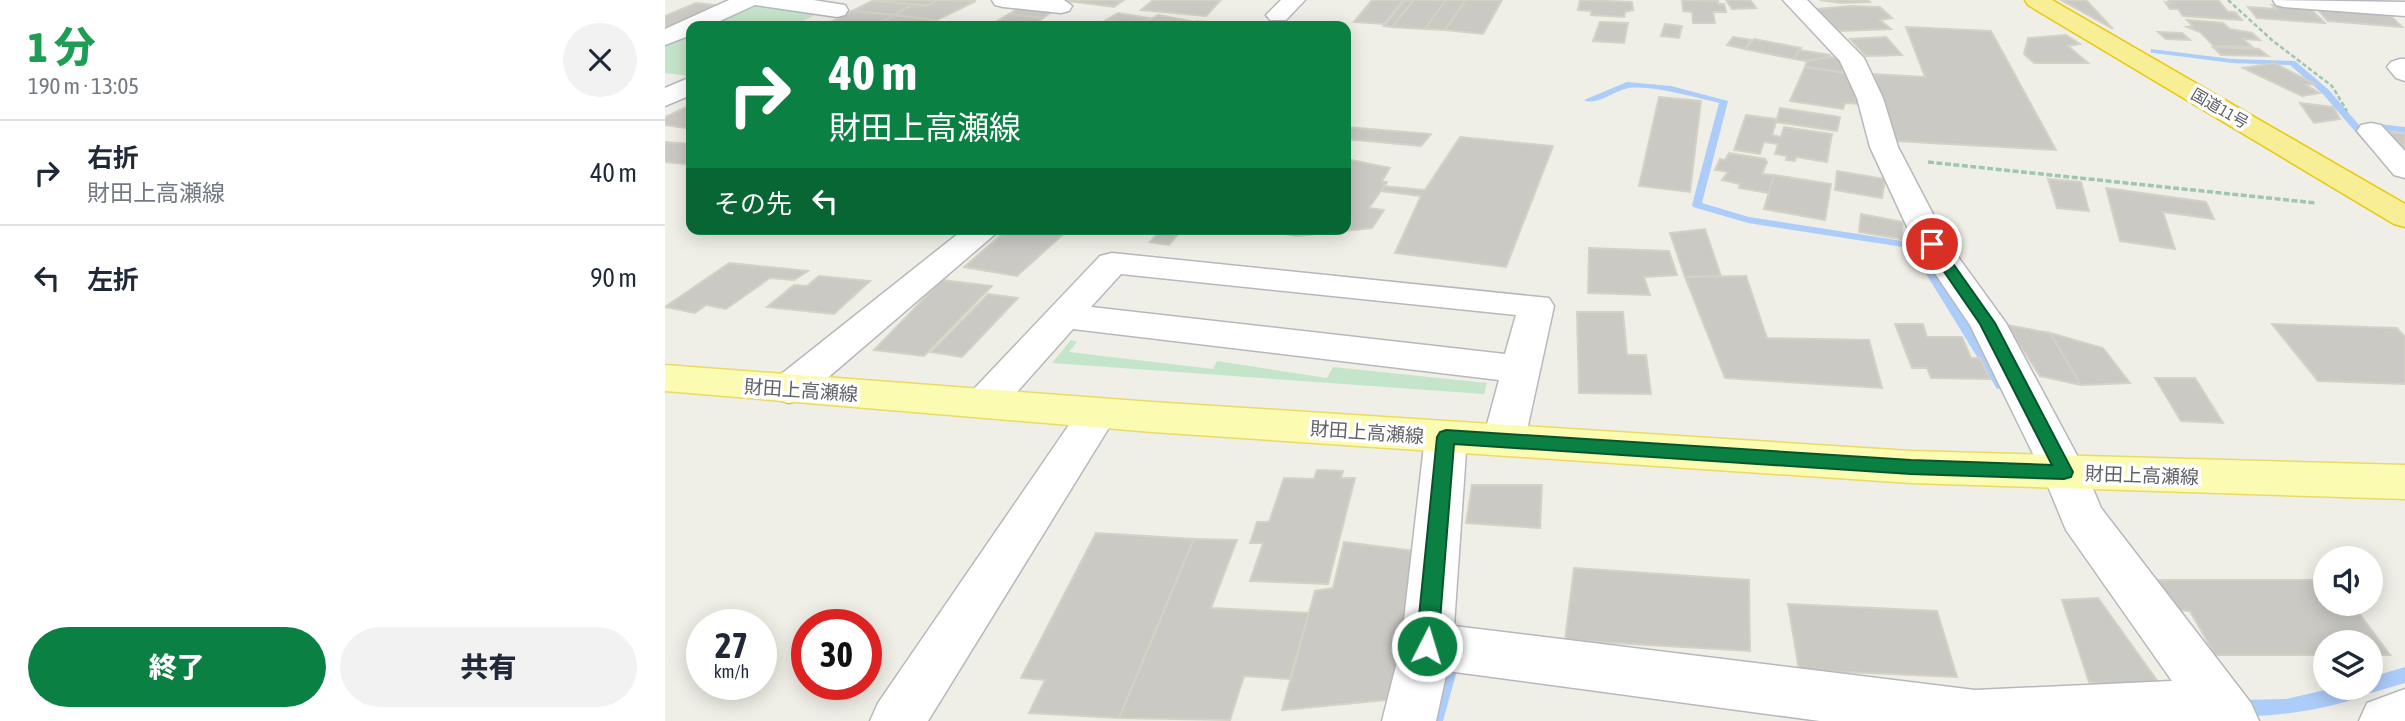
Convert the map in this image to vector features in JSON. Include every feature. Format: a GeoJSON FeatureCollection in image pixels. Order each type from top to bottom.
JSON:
{"type":"FeatureCollection","features":[{"type":"Feature","properties":{"kind":"highway","name":"国道11号"},"geometry":{"type":"LineString","coordinates":[[2036,0],[2405,216]]}},
{"type":"Feature","properties":{"kind":"main road","name":"財田上高瀬線"},"geometry":{"type":"LineString","coordinates":[[665,378],[1098,413],[1911,467],[2405,482]]}},
{"type":"Feature","properties":{"kind":"street"},"geometry":{"type":"LineString","coordinates":[[702,21],[747,0]]}},
{"type":"Feature","properties":{"kind":"street"},"geometry":{"type":"LineString","coordinates":[[762,0],[847,5]]}},
{"type":"Feature","properties":{"kind":"street"},"geometry":{"type":"LineString","coordinates":[[1003,0],[1061,6]]}},
{"type":"Feature","properties":{"kind":"street"},"geometry":{"type":"LineString","coordinates":[[1794,0],[1851,58],[1870,98],[1889,157],[1932,244],[1987,323],[2064,472],[2082,517],[2224,713]]}},
{"type":"Feature","properties":{"kind":"street"},"geometry":{"type":"LineString","coordinates":[[2284,0],[2405,9]]}},
{"type":"Feature","properties":{"kind":"street"},"geometry":{"type":"LineString","coordinates":[[815,21],[847,5]]}},
{"type":"Feature","properties":{"kind":"street"},"geometry":{"type":"LineString","coordinates":[[665,38],[686,28]]}},
{"type":"Feature","properties":{"kind":"street"},"geometry":{"type":"LineString","coordinates":[[665,99],[686,88]]}},
{"type":"Feature","properties":{"kind":"street"},"geometry":{"type":"LineString","coordinates":[[2371,131],[2405,169]]}},
{"type":"Feature","properties":{"kind":"street"},"geometry":{"type":"LineString","coordinates":[[789,389],[978,235]]}},
{"type":"Feature","properties":{"kind":"street"},"geometry":{"type":"LineString","coordinates":[[985,402],[1112,264],[1536,306],[1504,439]]}},
{"type":"Feature","properties":{"kind":"street"},"geometry":{"type":"LineString","coordinates":[[1065,316],[1520,369]]}},
{"type":"Feature","properties":{"kind":"street"},"geometry":{"type":"LineString","coordinates":[[897,721],[1098,413]]}},
{"type":"Feature","properties":{"kind":"street"},"geometry":{"type":"LineString","coordinates":[[1409,721],[1427,646],[1446,437]]}},
{"type":"Feature","properties":{"kind":"street"},"geometry":{"type":"LineString","coordinates":[[1427,646],[1975,716],[2224,713]]}},
{"type":"Feature","properties":{"kind":"street"},"geometry":{"type":"LineString","coordinates":[[2386,721],[2405,715]]}},
{"type":"Feature","properties":{"kind":"path"},"geometry":{"type":"LineString","coordinates":[[2228,0],[2273,41],[2332,86],[2354,121],[2371,131]]}},
{"type":"Feature","properties":{"kind":"path"},"geometry":{"type":"LineString","coordinates":[[1889,157],[2328,205]]}},
{"type":"Feature","properties":{"kind":"green space"},"geometry":{"type":"Polygon","coordinates":[[[746,3],[821,12],[803,21],[707,21],[746,3]]]}},
{"type":"Feature","properties":{"kind":"green space"},"geometry":{"type":"Polygon","coordinates":[[[686,31],[686,75],[665,73],[665,41],[686,31]]]}},
{"type":"Feature","properties":{"kind":"green space"},"geometry":{"type":"Polygon","coordinates":[[[1071,340],[1077,342],[1069,352],[1213,369],[1217,361],[1327,378],[1333,367],[1487,383],[1484,394],[1052,363],[1071,340]]]}},
{"type":"Feature","properties":{"kind":"building"},"geometry":{"type":"Polygon","coordinates":[[[874,0],[938,0],[927,6],[874,0]]]}},
{"type":"Feature","properties":{"kind":"building"},"geometry":{"type":"Polygon","coordinates":[[[938,0],[976,1],[937,20],[894,15],[913,4],[927,6],[938,0]]]}},
{"type":"Feature","properties":{"kind":"building"},"geometry":{"type":"Polygon","coordinates":[[[1068,0],[1124,0],[1114,7],[1067,1],[1068,0]]]}},
{"type":"Feature","properties":{"kind":"building"},"geometry":{"type":"Polygon","coordinates":[[[1153,0],[1221,0],[1206,16],[1141,10],[1153,0]]]}},
{"type":"Feature","properties":{"kind":"building"},"geometry":{"type":"Polygon","coordinates":[[[1372,0],[1403,0],[1384,24],[1354,22],[1372,0]]]}},
{"type":"Feature","properties":{"kind":"building"},"geometry":{"type":"Polygon","coordinates":[[[1405,0],[1414,0],[1392,27],[1384,26],[1405,0]]]}},
{"type":"Feature","properties":{"kind":"building"},"geometry":{"type":"Polygon","coordinates":[[[1414,0],[1446,0],[1425,29],[1392,27],[1414,0]]]}},
{"type":"Feature","properties":{"kind":"building"},"geometry":{"type":"Polygon","coordinates":[[[1446,0],[1466,0],[1445,30],[1425,29],[1446,0]]]}},
{"type":"Feature","properties":{"kind":"building"},"geometry":{"type":"Polygon","coordinates":[[[1466,0],[1502,0],[1483,34],[1445,30],[1466,0]]]}},
{"type":"Feature","properties":{"kind":"building"},"geometry":{"type":"Polygon","coordinates":[[[1580,0],[1632,2],[1633,10],[1625,12],[1624,17],[1591,15],[1591,11],[1578,10],[1580,0]]]}},
{"type":"Feature","properties":{"kind":"building"},"geometry":{"type":"Polygon","coordinates":[[[1682,0],[1718,1],[1718,4],[1724,4],[1726,12],[1713,12],[1715,23],[1693,23],[1692,12],[1683,11],[1682,0]]]}},
{"type":"Feature","properties":{"kind":"building"},"geometry":{"type":"Polygon","coordinates":[[[1726,0],[1750,0],[1756,8],[1732,9],[1726,0]]]}},
{"type":"Feature","properties":{"kind":"building"},"geometry":{"type":"Polygon","coordinates":[[[1820,0],[1868,0],[1870,2],[1841,3],[1820,0]]]}},
{"type":"Feature","properties":{"kind":"building"},"geometry":{"type":"Polygon","coordinates":[[[2061,0],[2086,0],[2113,29],[2061,0]]]}},
{"type":"Feature","properties":{"kind":"building"},"geometry":{"type":"Polygon","coordinates":[[[2168,0],[2218,0],[2228,12],[2235,12],[2242,20],[2183,16],[2178,9],[2170,9],[2165,2],[2170,3],[2168,0]]]}},
{"type":"Feature","properties":{"kind":"building"},"geometry":{"type":"Polygon","coordinates":[[[872,1],[913,4],[894,15],[852,11],[872,1]]]}},
{"type":"Feature","properties":{"kind":"building"},"geometry":{"type":"Polygon","coordinates":[[[696,3],[724,6],[665,28],[665,16],[696,3]]]}},
{"type":"Feature","properties":{"kind":"building"},"geometry":{"type":"Polygon","coordinates":[[[2272,5],[2310,8],[2325,23],[2257,18],[2248,7],[2276,9],[2272,5]]]}},
{"type":"Feature","properties":{"kind":"building"},"geometry":{"type":"Polygon","coordinates":[[[1023,6],[1056,9],[1043,18],[1009,14],[1023,6]]]}},
{"type":"Feature","properties":{"kind":"building"},"geometry":{"type":"Polygon","coordinates":[[[1880,7],[1892,18],[1880,20],[1891,29],[1839,31],[1816,9],[1880,7]]]}},
{"type":"Feature","properties":{"kind":"building"},"geometry":{"type":"Polygon","coordinates":[[[2315,7],[2387,12],[2402,27],[2328,21],[2315,7]]]}},
{"type":"Feature","properties":{"kind":"building"},"geometry":{"type":"Polygon","coordinates":[[[852,11],[894,15],[884,21],[833,21],[852,11]]]}},
{"type":"Feature","properties":{"kind":"building"},"geometry":{"type":"Polygon","coordinates":[[[1118,13],[1149,18],[1145,21],[1106,20],[1118,13]]]}},
{"type":"Feature","properties":{"kind":"building"},"geometry":{"type":"Polygon","coordinates":[[[1009,14],[1043,18],[1039,21],[997,21],[1009,14]]]}},
{"type":"Feature","properties":{"kind":"building"},"geometry":{"type":"Polygon","coordinates":[[[894,15],[933,20],[931,21],[884,21],[894,15]]]}},
{"type":"Feature","properties":{"kind":"building"},"geometry":{"type":"Polygon","coordinates":[[[1158,15],[1191,21],[1147,21],[1158,15]]]}},
{"type":"Feature","properties":{"kind":"building"},"geometry":{"type":"Polygon","coordinates":[[[2187,20],[2223,23],[2230,29],[2252,33],[2260,40],[2243,39],[2252,47],[2214,46],[2200,32],[2187,27],[2193,26],[2187,20]]]}},
{"type":"Feature","properties":{"kind":"building"},"geometry":{"type":"Polygon","coordinates":[[[1600,22],[1628,23],[1624,43],[1593,41],[1600,22]]]}},
{"type":"Feature","properties":{"kind":"building"},"geometry":{"type":"Polygon","coordinates":[[[1665,24],[1682,26],[1679,38],[1661,36],[1665,24]]]}},
{"type":"Feature","properties":{"kind":"building"},"geometry":{"type":"Polygon","coordinates":[[[1906,27],[1991,31],[2056,150],[1895,141],[1874,74],[1925,77],[1906,27]]]}},
{"type":"Feature","properties":{"kind":"building"},"geometry":{"type":"Polygon","coordinates":[[[2158,32],[2182,33],[2190,40],[2166,39],[2158,32]]]}},
{"type":"Feature","properties":{"kind":"building"},"geometry":{"type":"Polygon","coordinates":[[[2066,35],[2080,44],[2068,46],[2088,63],[2034,63],[2024,54],[2028,38],[2066,35]]]}},
{"type":"Feature","properties":{"kind":"building"},"geometry":{"type":"Polygon","coordinates":[[[1733,37],[1751,40],[1745,49],[1727,45],[1733,37]]]}},
{"type":"Feature","properties":{"kind":"building"},"geometry":{"type":"Polygon","coordinates":[[[1886,37],[1902,55],[1866,56],[1850,39],[1886,37]]]}},
{"type":"Feature","properties":{"kind":"building"},"geometry":{"type":"Polygon","coordinates":[[[1754,39],[1801,48],[1794,59],[1745,49],[1754,39]]]}},
{"type":"Feature","properties":{"kind":"building"},"geometry":{"type":"Polygon","coordinates":[[[2213,47],[2259,49],[2268,56],[2221,55],[2213,47]]]}},
{"type":"Feature","properties":{"kind":"building"},"geometry":{"type":"Polygon","coordinates":[[[1799,50],[1830,55],[1828,58],[1807,61],[1794,59],[1799,50]]]}},
{"type":"Feature","properties":{"kind":"building"},"geometry":{"type":"Polygon","coordinates":[[[1838,58],[1845,73],[1805,67],[1807,61],[1838,58]]]}},
{"type":"Feature","properties":{"kind":"building"},"geometry":{"type":"Polygon","coordinates":[[[2274,63],[2315,84],[2306,85],[2320,93],[2302,96],[2243,68],[2274,63]]]}},
{"type":"Feature","properties":{"kind":"building"},"geometry":{"type":"Polygon","coordinates":[[[1805,67],[1845,73],[1859,104],[1845,103],[1843,109],[1790,101],[1805,67]]]}},
{"type":"Feature","properties":{"kind":"building"},"geometry":{"type":"Polygon","coordinates":[[[1659,97],[1701,101],[1690,192],[1639,186],[1659,97]]]}},
{"type":"Feature","properties":{"kind":"building"},"geometry":{"type":"Polygon","coordinates":[[[2300,103],[2333,107],[2340,119],[2314,123],[2300,103]]]}},
{"type":"Feature","properties":{"kind":"building"},"geometry":{"type":"Polygon","coordinates":[[[686,107],[686,128],[665,125],[665,117],[686,107]]]}},
{"type":"Feature","properties":{"kind":"building"},"geometry":{"type":"Polygon","coordinates":[[[1780,108],[1840,117],[1837,131],[1776,122],[1780,108]]]}},
{"type":"Feature","properties":{"kind":"building"},"geometry":{"type":"Polygon","coordinates":[[[1746,115],[1777,119],[1772,135],[1781,137],[1784,127],[1832,134],[1827,162],[1796,157],[1795,161],[1786,160],[1787,156],[1775,154],[1778,144],[1764,142],[1760,154],[1734,150],[1746,115]]]}},
{"type":"Feature","properties":{"kind":"building"},"geometry":{"type":"Polygon","coordinates":[[[1351,127],[1431,134],[1421,146],[1351,139],[1351,127]]]}},
{"type":"Feature","properties":{"kind":"building"},"geometry":{"type":"Polygon","coordinates":[[[2384,131],[2405,134],[2405,151],[2396,149],[2384,131]]]}},
{"type":"Feature","properties":{"kind":"building"},"geometry":{"type":"Polygon","coordinates":[[[1460,137],[1553,146],[1506,267],[1395,253],[1421,196],[1380,191],[1383,186],[1425,190],[1460,137]]]}},
{"type":"Feature","properties":{"kind":"building"},"geometry":{"type":"Polygon","coordinates":[[[665,142],[686,144],[686,164],[665,162],[665,142]]]}},
{"type":"Feature","properties":{"kind":"building"},"geometry":{"type":"Polygon","coordinates":[[[1729,153],[1765,159],[1767,162],[1762,174],[1774,175],[1769,193],[1739,188],[1740,184],[1722,180],[1728,172],[1715,170],[1720,159],[1725,160],[1729,153]]]}},
{"type":"Feature","properties":{"kind":"building"},"geometry":{"type":"Polygon","coordinates":[[[1351,160],[1390,168],[1382,181],[1387,182],[1369,208],[1384,210],[1372,228],[1351,230],[1351,160]]]}},
{"type":"Feature","properties":{"kind":"building"},"geometry":{"type":"Polygon","coordinates":[[[1837,171],[1885,179],[1882,198],[1835,190],[1837,171]]]}},
{"type":"Feature","properties":{"kind":"building"},"geometry":{"type":"Polygon","coordinates":[[[1774,175],[1831,184],[1825,220],[1764,209],[1774,175]]]}},
{"type":"Feature","properties":{"kind":"building"},"geometry":{"type":"Polygon","coordinates":[[[2048,179],[2081,182],[2089,211],[2057,208],[2048,179]]]}},
{"type":"Feature","properties":{"kind":"building"},"geometry":{"type":"Polygon","coordinates":[[[2106,188],[2206,202],[2214,219],[2163,212],[2175,249],[2120,241],[2106,188]]]}},
{"type":"Feature","properties":{"kind":"building"},"geometry":{"type":"Polygon","coordinates":[[[1861,214],[1903,222],[1901,239],[1859,232],[1861,214]]]}},
{"type":"Feature","properties":{"kind":"building"},"geometry":{"type":"Polygon","coordinates":[[[1705,229],[1721,276],[1685,277],[1670,233],[1705,229]]]}},
{"type":"Feature","properties":{"kind":"building"},"geometry":{"type":"Polygon","coordinates":[[[1001,235],[1062,235],[1017,276],[964,267],[1001,235]]]}},
{"type":"Feature","properties":{"kind":"building"},"geometry":{"type":"Polygon","coordinates":[[[1156,235],[1177,235],[1169,245],[1150,242],[1156,235]]]}},
{"type":"Feature","properties":{"kind":"building"},"geometry":{"type":"Polygon","coordinates":[[[1589,248],[1669,251],[1677,275],[1644,277],[1650,295],[1588,293],[1589,248]]]}},
{"type":"Feature","properties":{"kind":"building"},"geometry":{"type":"Polygon","coordinates":[[[729,263],[808,271],[794,280],[770,278],[726,309],[706,305],[695,313],[665,307],[729,263]]]}},
{"type":"Feature","properties":{"kind":"building"},"geometry":{"type":"Polygon","coordinates":[[[819,276],[870,281],[834,314],[767,307],[794,285],[807,286],[819,276]]]}},
{"type":"Feature","properties":{"kind":"building"},"geometry":{"type":"Polygon","coordinates":[[[1746,276],[1767,338],[1869,340],[1882,388],[1725,378],[1685,277],[1746,276]]]}},
{"type":"Feature","properties":{"kind":"building"},"geometry":{"type":"Polygon","coordinates":[[[942,280],[992,286],[924,356],[874,350],[942,280]]]}},
{"type":"Feature","properties":{"kind":"building"},"geometry":{"type":"Polygon","coordinates":[[[988,294],[1018,298],[962,357],[931,352],[988,294]]]}},
{"type":"Feature","properties":{"kind":"building"},"geometry":{"type":"Polygon","coordinates":[[[1577,312],[1623,312],[1627,355],[1646,355],[1651,394],[1579,393],[1577,312]]]}},
{"type":"Feature","properties":{"kind":"building"},"geometry":{"type":"Polygon","coordinates":[[[1895,324],[1923,324],[1927,337],[1962,337],[1971,358],[1980,358],[1990,379],[1931,378],[1927,368],[1912,368],[1895,324]]]}},
{"type":"Feature","properties":{"kind":"building"},"geometry":{"type":"Polygon","coordinates":[[[2272,324],[2397,328],[2405,337],[2405,384],[2318,381],[2272,324]]]}},
{"type":"Feature","properties":{"kind":"building"},"geometry":{"type":"Polygon","coordinates":[[[2007,325],[2050,333],[2081,385],[2040,376],[2007,325]]]}},
{"type":"Feature","properties":{"kind":"building"},"geometry":{"type":"Polygon","coordinates":[[[2050,333],[2103,348],[2130,383],[2081,385],[2050,333]]]}},
{"type":"Feature","properties":{"kind":"building"},"geometry":{"type":"Polygon","coordinates":[[[2155,378],[2195,378],[2223,423],[2181,421],[2155,378]]]}},
{"type":"Feature","properties":{"kind":"building"},"geometry":{"type":"Polygon","coordinates":[[[1317,470],[1343,471],[1341,478],[1355,478],[1328,584],[1250,581],[1263,543],[1250,543],[1257,522],[1269,522],[1284,478],[1314,479],[1317,470]]]}},
{"type":"Feature","properties":{"kind":"building"},"geometry":{"type":"Polygon","coordinates":[[[1472,485],[1542,485],[1540,528],[1466,523],[1472,485]]]}},
{"type":"Feature","properties":{"kind":"building"},"geometry":{"type":"Polygon","coordinates":[[[1096,533],[1194,539],[1119,718],[1029,713],[1045,680],[1021,678],[1096,533]]]}},
{"type":"Feature","properties":{"kind":"building"},"geometry":{"type":"Polygon","coordinates":[[[1194,539],[1237,540],[1211,608],[1309,613],[1290,679],[1244,676],[1230,720],[1119,718],[1194,539]]]}},
{"type":"Feature","properties":{"kind":"building"},"geometry":{"type":"Polygon","coordinates":[[[1344,542],[1416,551],[1395,699],[1282,710],[1315,591],[1333,588],[1344,542]]]}},
{"type":"Feature","properties":{"kind":"building"},"geometry":{"type":"Polygon","coordinates":[[[1574,568],[1749,580],[1750,651],[1565,640],[1574,568]]]}},
{"type":"Feature","properties":{"kind":"building"},"geometry":{"type":"Polygon","coordinates":[[[2154,580],[2313,580],[2313,616],[2361,616],[2371,630],[2313,630],[2313,655],[2215,655],[2190,611],[2172,610],[2154,580]]]}},
{"type":"Feature","properties":{"kind":"building"},"geometry":{"type":"Polygon","coordinates":[[[2098,598],[2166,693],[2089,682],[2062,600],[2098,598]]]}},
{"type":"Feature","properties":{"kind":"building"},"geometry":{"type":"Polygon","coordinates":[[[1788,604],[1937,611],[1957,677],[1799,670],[1788,604]]]}},
{"type":"Feature","properties":{"kind":"building"},"geometry":{"type":"Polygon","coordinates":[[[2383,646],[2390,655],[2383,655],[2383,646]]]}},
{"type":"Feature","properties":{"kind":"waterway"},"geometry":{"type":"LineString","coordinates":[[2154,51],[2232,61],[2292,63],[2326,92],[2367,140]]}},
{"type":"Feature","properties":{"kind":"waterway"},"geometry":{"type":"LineString","coordinates":[[1588,100],[1627,85],[1671,89],[1724,101],[1697,205],[1748,220],[1903,244]]}},
{"type":"Feature","properties":{"kind":"waterway"},"geometry":{"type":"LineString","coordinates":[[2380,127],[2405,130]]}},
{"type":"Feature","properties":{"kind":"waterway"},"geometry":{"type":"LineString","coordinates":[[1925,264],[2001,386]]}},
{"type":"Feature","properties":{"kind":"waterway"},"geometry":{"type":"LineString","coordinates":[[1434,721],[1453,656]]}},
{"type":"Feature","properties":{"kind":"waterway"},"geometry":{"type":"LineString","coordinates":[[2383,681],[2405,675]]}},
{"type":"Feature","properties":{"kind":"waterway"},"geometry":{"type":"LineString","coordinates":[[2238,708],[2286,707],[2319,700]]}},
{"type":"Feature","properties":{"kind":"route"},"geometry":{"type":"LineString","coordinates":[[1427,646],[1446,437],[1911,467],[2064,472],[1987,323],[1932,244]]}}]}
